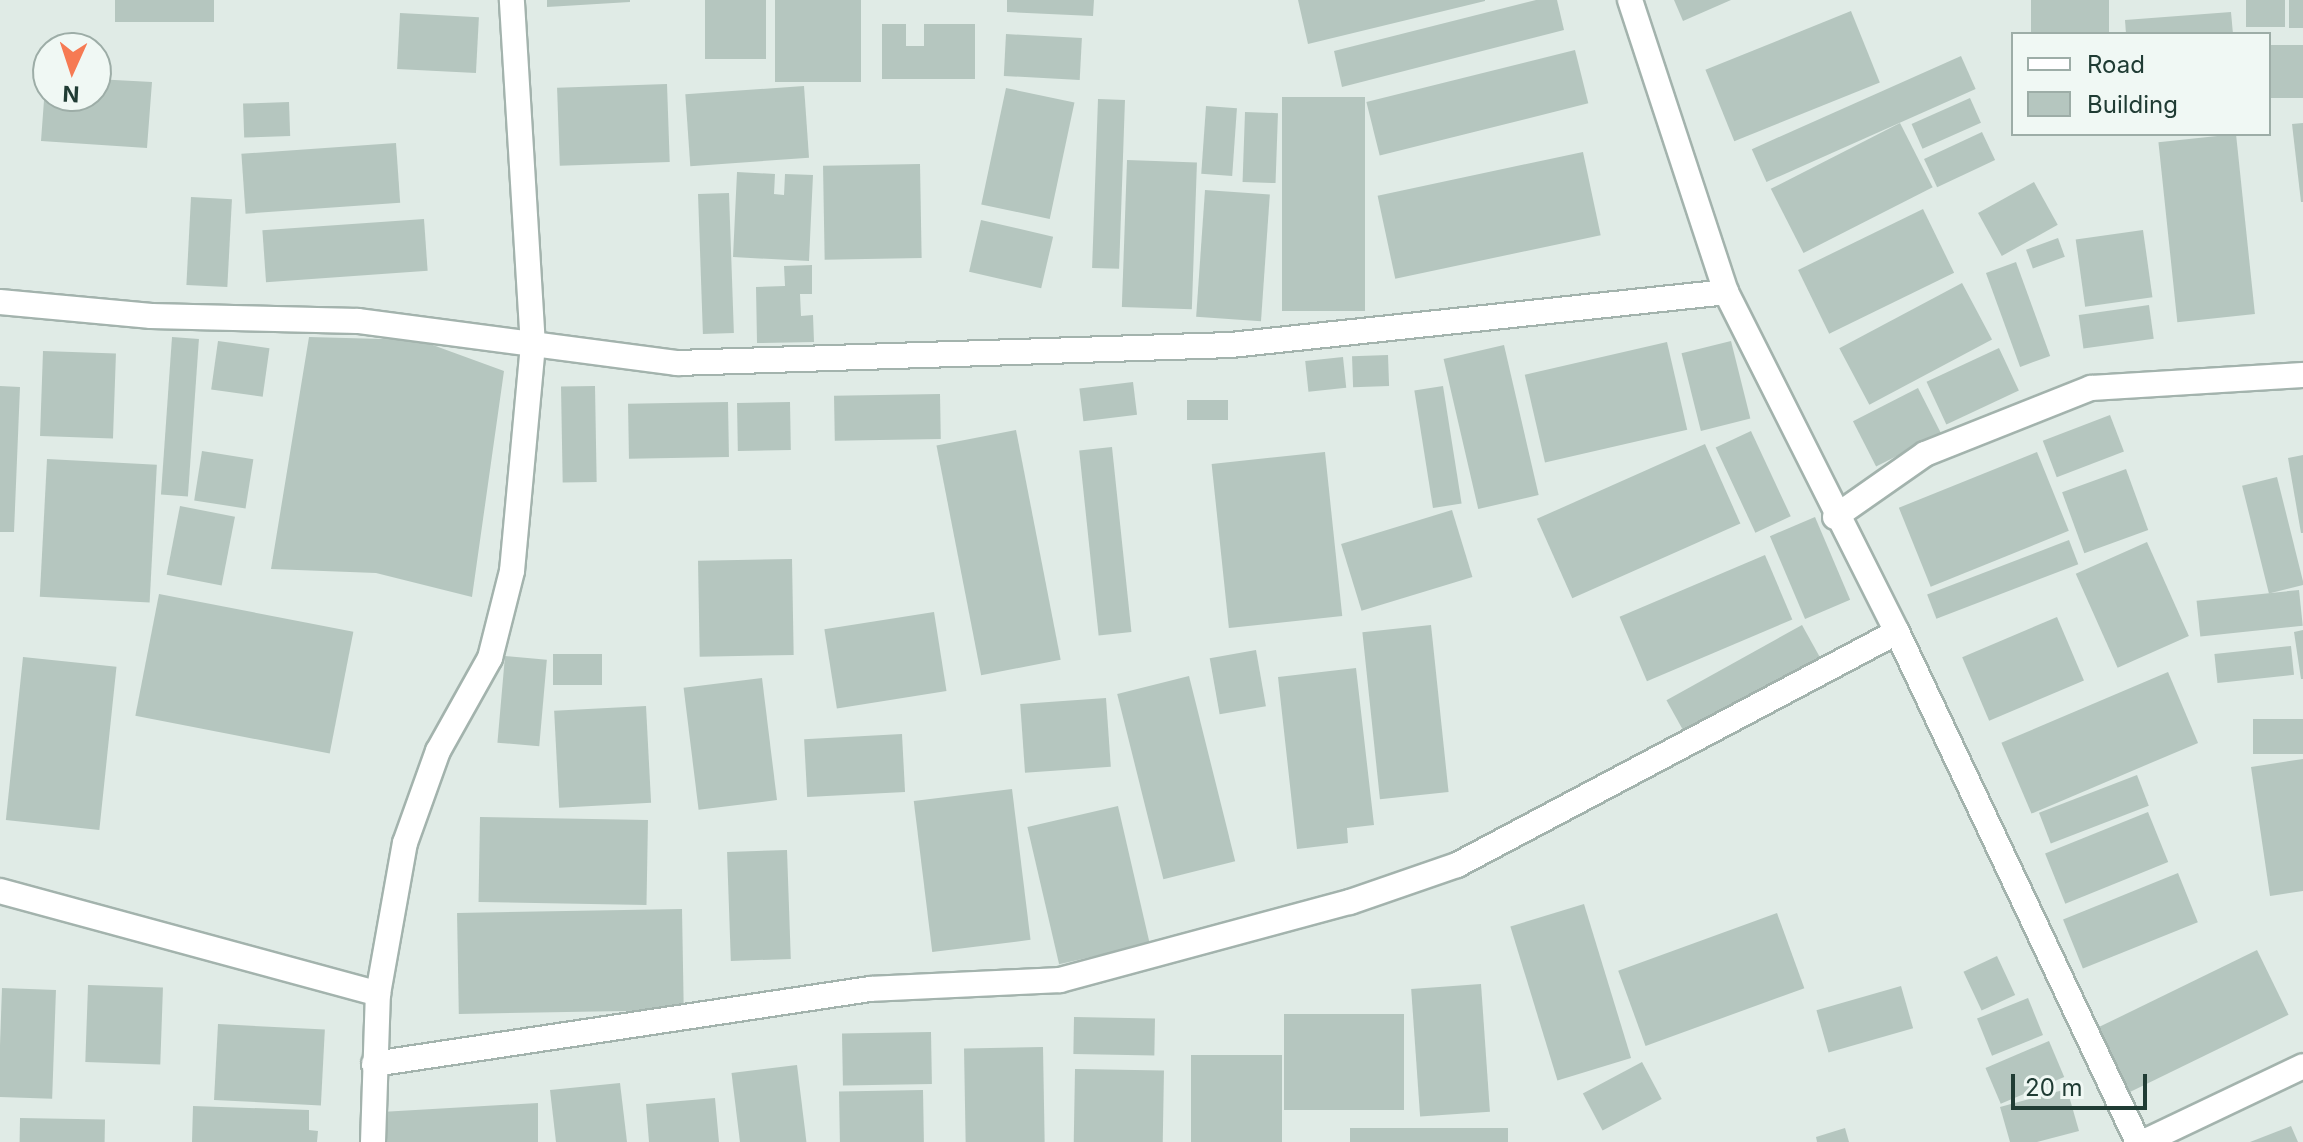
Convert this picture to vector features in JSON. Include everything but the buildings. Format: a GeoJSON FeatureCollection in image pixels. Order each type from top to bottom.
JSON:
{"type":"FeatureCollection","features":[{"type":"Feature","properties":{"kind":"street"},"geometry":{"type":"LineString","coordinates":[[373,1142],[378,994],[405,843],[438,751],[490,658],[512,571],[533,346],[512,0]]}},
{"type":"Feature","properties":{"kind":"street"},"geometry":{"type":"LineString","coordinates":[[1630,0],[1726,292],[1835,517],[1897,632],[2141,1142],[2303,1066]]}},
{"type":"Feature","properties":{"kind":"street"},"geometry":{"type":"LineString","coordinates":[[0,302],[151,316],[358,321],[677,363],[1231,345],[1726,292]]}},
{"type":"Feature","properties":{"kind":"street"},"geometry":{"type":"LineString","coordinates":[[1835,517],[1925,454],[2091,388],[2303,375]]}},
{"type":"Feature","properties":{"kind":"street"},"geometry":{"type":"LineString","coordinates":[[374,1064],[870,989],[1060,980],[1350,902],[1457,865],[1897,632]]}},
{"type":"Feature","properties":{"kind":"street"},"geometry":{"type":"LineString","coordinates":[[0,891],[378,994]]}}]}
